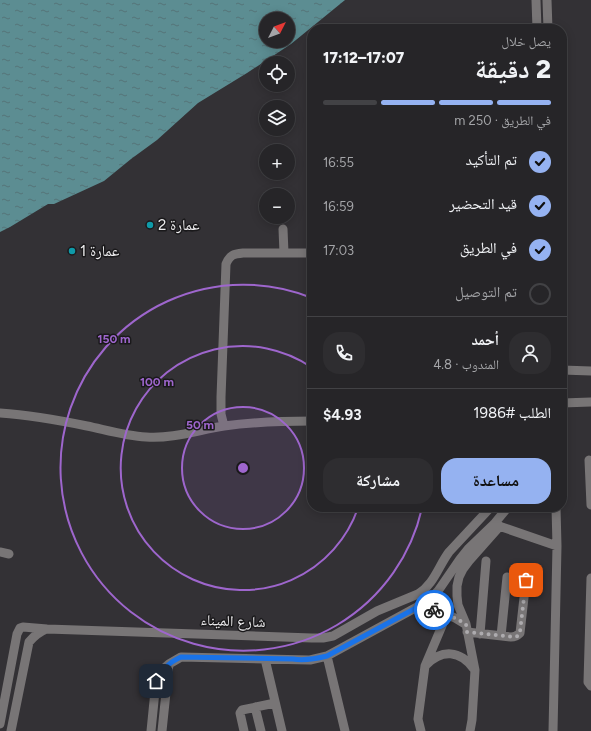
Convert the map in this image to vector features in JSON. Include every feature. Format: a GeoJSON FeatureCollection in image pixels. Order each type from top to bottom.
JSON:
{"type":"FeatureCollection","features":[{"type":"Feature","properties":{"kind":"street"},"geometry":{"type":"LineString","coordinates":[[536,0],[536,24]]}},
{"type":"Feature","properties":{"kind":"street"},"geometry":{"type":"LineString","coordinates":[[547,0],[548,24]]}},
{"type":"Feature","properties":{"kind":"street"},"geometry":{"type":"LineString","coordinates":[[283,229],[284,253]]}},
{"type":"Feature","properties":{"kind":"street"},"geometry":{"type":"LineString","coordinates":[[224,426],[221,414],[220,398],[226,264],[229,257],[235,254],[307,253]]}},
{"type":"Feature","properties":{"kind":"street"},"geometry":{"type":"LineString","coordinates":[[567,370],[591,371]]}},
{"type":"Feature","properties":{"kind":"street"},"geometry":{"type":"LineString","coordinates":[[567,402],[591,402]]}},
{"type":"Feature","properties":{"kind":"street"},"geometry":{"type":"LineString","coordinates":[[0,413],[46,418],[145,437],[170,437],[224,426],[266,422],[307,421]]}},
{"type":"Feature","properties":{"kind":"street"},"geometry":{"type":"LineString","coordinates":[[589,460],[591,505]]}},
{"type":"Feature","properties":{"kind":"street","name":"شارع الميناء"},"geometry":{"type":"LineString","coordinates":[[0,724],[18,630],[20,628],[312,638],[333,636],[377,611],[423,591],[431,583],[449,552],[486,512]]}},
{"type":"Feature","properties":{"kind":"street"},"geometry":{"type":"LineString","coordinates":[[470,731],[475,670],[466,628],[458,605],[457,586],[463,569],[498,525],[505,512]]}},
{"type":"Feature","properties":{"kind":"street"},"geometry":{"type":"LineString","coordinates":[[553,731],[557,546],[556,512]]}},
{"type":"Feature","properties":{"kind":"street"},"geometry":{"type":"LineString","coordinates":[[498,525],[557,546]]}},
{"type":"Feature","properties":{"kind":"street"},"geometry":{"type":"LineString","coordinates":[[151,731],[156,681],[161,672],[169,664],[181,657],[310,660],[327,656],[428,601],[438,591],[468,549],[498,525]]}},
{"type":"Feature","properties":{"kind":"street"},"geometry":{"type":"LineString","coordinates":[[480,634],[486,561]]}},
{"type":"Feature","properties":{"kind":"street"},"geometry":{"type":"LineString","coordinates":[[501,636],[507,577]]}},
{"type":"Feature","properties":{"kind":"street"},"geometry":{"type":"LineString","coordinates":[[591,578],[588,682],[591,686]]}},
{"type":"Feature","properties":{"kind":"street"},"geometry":{"type":"LineString","coordinates":[[416,608],[437,610],[447,614],[466,628],[480,634],[515,637],[518,636],[520,632],[526,580]]}},
{"type":"Feature","properties":{"kind":"street"},"geometry":{"type":"LineString","coordinates":[[421,731],[418,719],[425,666],[447,614]]}},
{"type":"Feature","properties":{"kind":"street"},"geometry":{"type":"LineString","coordinates":[[11,731],[29,642],[34,636],[47,629]]}},
{"type":"Feature","properties":{"kind":"street"},"geometry":{"type":"LineString","coordinates":[[425,666],[432,659],[441,655],[451,654],[461,656],[469,662],[475,670]]}},
{"type":"Feature","properties":{"kind":"street"},"geometry":{"type":"LineString","coordinates":[[327,656],[345,731]]}},
{"type":"Feature","properties":{"kind":"street"},"geometry":{"type":"LineString","coordinates":[[265,658],[282,731]]}},
{"type":"Feature","properties":{"kind":"street"},"geometry":{"type":"LineString","coordinates":[[162,731],[169,664]]}},
{"type":"Feature","properties":{"kind":"street"},"geometry":{"type":"LineString","coordinates":[[244,731],[240,711],[275,703]]}},
{"type":"Feature","properties":{"kind":"street"},"geometry":{"type":"LineString","coordinates":[[255,707],[261,731]]}},
{"type":"Feature","properties":{"kind":"street"},"geometry":{"type":"LineString","coordinates":[[418,719],[423,727],[428,731]]}},
{"type":"Feature","properties":{"kind":"street"},"geometry":{"type":"LineString","coordinates":[[463,731],[472,720]]}},
{"type":"Feature","properties":{"kind":"water"},"geometry":{"type":"Polygon","coordinates":[[[0,0],[345,0],[316,24],[307,24],[307,31],[295,41],[295,12],[259,12],[259,48],[285,48],[273,56],[259,56],[259,65],[198,103],[157,140],[104,181],[54,204],[48,204],[0,232],[0,0]]]}},
{"type":"Feature","properties":{"kind":"way so far"},"geometry":{"type":"LineString","coordinates":[[434,610],[457,618],[466,624],[467,632],[515,637],[518,636],[520,632],[526,580]]}},
{"type":"Feature","properties":{"kind":"place","name":"عمارة 2"},"geometry":{"type":"Point","coordinates":[150,225]}},
{"type":"Feature","properties":{"kind":"place","name":"عمارة 1"},"geometry":{"type":"Point","coordinates":[72,251]}},
{"type":"Feature","properties":{"kind":"route"},"geometry":{"type":"LineString","coordinates":[[156,681],[161,672],[169,664],[181,657],[310,660],[327,656],[416,608],[434,610]]}}]}
